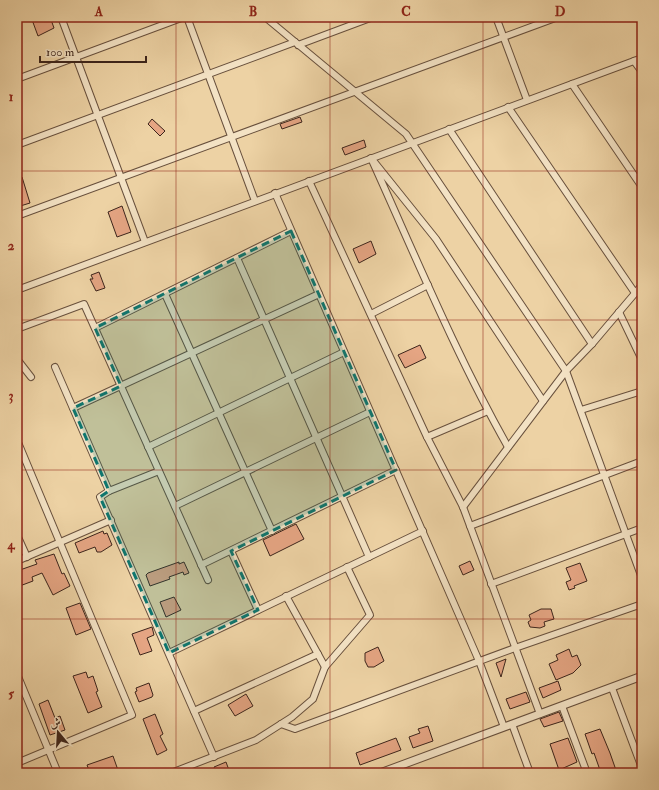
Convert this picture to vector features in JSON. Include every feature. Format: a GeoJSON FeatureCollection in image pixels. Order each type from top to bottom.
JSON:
{"type":"FeatureCollection","features":[{"type":"Feature","properties":{"kind":"street"},"geometry":{"type":"LineString","coordinates":[[61,17],[145,242]]}},
{"type":"Feature","properties":{"kind":"street"},"geometry":{"type":"LineString","coordinates":[[17,79],[186,17],[209,74],[255,201]]}},
{"type":"Feature","properties":{"kind":"street"},"geometry":{"type":"LineString","coordinates":[[265,17],[406,134],[566,371],[627,533],[642,578]]}},
{"type":"Feature","properties":{"kind":"street"},"geometry":{"type":"LineString","coordinates":[[17,145],[209,74],[372,17]]}},
{"type":"Feature","properties":{"kind":"street"},"geometry":{"type":"LineString","coordinates":[[496,17],[527,100]]}},
{"type":"Feature","properties":{"kind":"street"},"geometry":{"type":"LineString","coordinates":[[17,216],[558,17]]}},
{"type":"Feature","properties":{"kind":"street"},"geometry":{"type":"LineString","coordinates":[[636,17],[642,22]]}},
{"type":"Feature","properties":{"kind":"street"},"geometry":{"type":"LineString","coordinates":[[17,290],[642,58]]}},
{"type":"Feature","properties":{"kind":"street"},"geometry":{"type":"LineString","coordinates":[[634,61],[642,72]]}},
{"type":"Feature","properties":{"kind":"street"},"geometry":{"type":"LineString","coordinates":[[572,84],[642,188]]}},
{"type":"Feature","properties":{"kind":"street"},"geometry":{"type":"LineString","coordinates":[[508,107],[636,293]]}},
{"type":"Feature","properties":{"kind":"street"},"geometry":{"type":"LineString","coordinates":[[449,129],[592,344]]}},
{"type":"Feature","properties":{"kind":"street"},"geometry":{"type":"LineString","coordinates":[[371,158],[428,285],[488,411],[508,447]]}},
{"type":"Feature","properties":{"kind":"street"},"geometry":{"type":"LineString","coordinates":[[371,158],[436,240],[543,401]]}},
{"type":"Feature","properties":{"kind":"street"},"geometry":{"type":"LineString","coordinates":[[309,181],[427,437],[463,507],[540,714]]}},
{"type":"Feature","properties":{"kind":"street"},"geometry":{"type":"LineString","coordinates":[[275,194],[479,661],[504,727]]}},
{"type":"Feature","properties":{"kind":"street"},"geometry":{"type":"LineString","coordinates":[[95,328],[291,232]]}},
{"type":"Feature","properties":{"kind":"street"},"geometry":{"type":"LineString","coordinates":[[237,258],[369,557]]}},
{"type":"Feature","properties":{"kind":"street"},"geometry":{"type":"LineString","coordinates":[[371,314],[428,285]]}},
{"type":"Feature","properties":{"kind":"street"},"geometry":{"type":"LineString","coordinates":[[463,507],[566,371],[592,344],[642,285]]}},
{"type":"Feature","properties":{"kind":"street"},"geometry":{"type":"LineString","coordinates":[[164,294],[272,531]]}},
{"type":"Feature","properties":{"kind":"street"},"geometry":{"type":"LineString","coordinates":[[73,408],[319,294]]}},
{"type":"Feature","properties":{"kind":"street"},"geometry":{"type":"LineString","coordinates":[[17,329],[84,304],[208,580]]}},
{"type":"Feature","properties":{"kind":"street"},"geometry":{"type":"LineString","coordinates":[[619,312],[642,360]]}},
{"type":"Feature","properties":{"kind":"street"},"geometry":{"type":"LineString","coordinates":[[148,447],[344,352]]}},
{"type":"Feature","properties":{"kind":"street"},"geometry":{"type":"LineString","coordinates":[[17,359],[31,377]]}},
{"type":"Feature","properties":{"kind":"street"},"geometry":{"type":"LineString","coordinates":[[55,367],[108,491]]}},
{"type":"Feature","properties":{"kind":"street"},"geometry":{"type":"LineString","coordinates":[[581,410],[642,391]]}},
{"type":"Feature","properties":{"kind":"street"},"geometry":{"type":"LineString","coordinates":[[427,437],[488,411]]}},
{"type":"Feature","properties":{"kind":"street"},"geometry":{"type":"LineString","coordinates":[[175,506],[370,412]]}},
{"type":"Feature","properties":{"kind":"street"},"geometry":{"type":"LineString","coordinates":[[17,440],[132,715],[17,763]]}},
{"type":"Feature","properties":{"kind":"street"},"geometry":{"type":"LineString","coordinates":[[470,526],[642,461]]}},
{"type":"Feature","properties":{"kind":"street"},"geometry":{"type":"LineString","coordinates":[[201,565],[396,470]]}},
{"type":"Feature","properties":{"kind":"street"},"geometry":{"type":"LineString","coordinates":[[159,471],[108,491],[100,497],[214,757]]}},
{"type":"Feature","properties":{"kind":"street"},"geometry":{"type":"LineString","coordinates":[[17,561],[111,520]]}},
{"type":"Feature","properties":{"kind":"street"},"geometry":{"type":"LineString","coordinates":[[491,584],[642,528]]}},
{"type":"Feature","properties":{"kind":"street"},"geometry":{"type":"LineString","coordinates":[[169,653],[423,531]]}},
{"type":"Feature","properties":{"kind":"street"},"geometry":{"type":"LineString","coordinates":[[17,535],[27,557]]}},
{"type":"Feature","properties":{"kind":"street"},"geometry":{"type":"LineString","coordinates":[[231,551],[258,610]]}},
{"type":"Feature","properties":{"kind":"street"},"geometry":{"type":"LineString","coordinates":[[171,773],[256,740],[281,724],[314,699],[325,667],[370,615],[347,567]]}},
{"type":"Feature","properties":{"kind":"street"},"geometry":{"type":"LineString","coordinates":[[286,596],[325,667]]}},
{"type":"Feature","properties":{"kind":"street"},"geometry":{"type":"LineString","coordinates":[[281,724],[295,729],[479,661],[642,604]]}},
{"type":"Feature","properties":{"kind":"street"},"geometry":{"type":"LineString","coordinates":[[194,711],[318,654]]}},
{"type":"Feature","properties":{"kind":"street"},"geometry":{"type":"LineString","coordinates":[[17,674],[58,773]]}},
{"type":"Feature","properties":{"kind":"street"},"geometry":{"type":"LineString","coordinates":[[380,773],[642,676]]}},
{"type":"Feature","properties":{"kind":"street"},"geometry":{"type":"LineString","coordinates":[[612,688],[642,768]]}},
{"type":"Feature","properties":{"kind":"street"},"geometry":{"type":"LineString","coordinates":[[17,692],[24,690]]}},
{"type":"Feature","properties":{"kind":"street"},"geometry":{"type":"LineString","coordinates":[[562,706],[587,773]]}},
{"type":"Feature","properties":{"kind":"street"},"geometry":{"type":"LineString","coordinates":[[512,724],[530,773]]}},
{"type":"Feature","properties":{"kind":"highlighted area"},"geometry":{"type":"Polygon","coordinates":[[[291,231],[396,470],[231,551],[258,610],[169,653],[100,497],[109,491],[73,408],[121,386],[95,328],[291,231]]]}},
{"type":"Feature","properties":{"kind":"building"},"geometry":{"type":"Polygon","coordinates":[[[31,17],[50,17],[54,28],[38,36],[31,17]]]}},
{"type":"Feature","properties":{"kind":"building"},"geometry":{"type":"Polygon","coordinates":[[[300,117],[302,122],[282,129],[280,124],[300,117]]]}},
{"type":"Feature","properties":{"kind":"building"},"geometry":{"type":"Polygon","coordinates":[[[152,119],[165,131],[160,136],[148,124],[152,119]]]}},
{"type":"Feature","properties":{"kind":"building"},"geometry":{"type":"Polygon","coordinates":[[[364,140],[366,147],[345,155],[342,148],[364,140]]]}},
{"type":"Feature","properties":{"kind":"building"},"geometry":{"type":"Polygon","coordinates":[[[22,177],[30,203],[17,207],[17,178],[22,177]]]}},
{"type":"Feature","properties":{"kind":"building"},"geometry":{"type":"Polygon","coordinates":[[[122,206],[131,232],[117,237],[108,212],[122,206]]]}},
{"type":"Feature","properties":{"kind":"building"},"geometry":{"type":"Polygon","coordinates":[[[371,241],[376,254],[359,263],[353,249],[371,241]]]}},
{"type":"Feature","properties":{"kind":"building"},"geometry":{"type":"Polygon","coordinates":[[[99,272],[105,288],[96,291],[90,279],[93,279],[91,275],[99,272]]]}},
{"type":"Feature","properties":{"kind":"building"},"geometry":{"type":"Polygon","coordinates":[[[420,345],[426,358],[405,368],[398,355],[420,345]]]}},
{"type":"Feature","properties":{"kind":"building"},"geometry":{"type":"Polygon","coordinates":[[[296,524],[304,539],[270,556],[263,540],[296,524]]]}},
{"type":"Feature","properties":{"kind":"building"},"geometry":{"type":"Polygon","coordinates":[[[103,531],[104,534],[107,533],[112,545],[101,552],[97,552],[95,547],[79,553],[75,543],[103,531]]]}},
{"type":"Feature","properties":{"kind":"building"},"geometry":{"type":"Polygon","coordinates":[[[54,554],[62,574],[64,573],[70,586],[53,595],[42,573],[32,577],[33,581],[17,587],[17,571],[37,564],[35,560],[54,554]]]}},
{"type":"Feature","properties":{"kind":"building"},"geometry":{"type":"Polygon","coordinates":[[[470,561],[474,570],[463,575],[459,566],[470,561]]]}},
{"type":"Feature","properties":{"kind":"building"},"geometry":{"type":"Polygon","coordinates":[[[179,562],[179,564],[184,562],[189,573],[184,575],[183,572],[169,577],[170,579],[150,586],[146,575],[148,573],[179,562]]]}},
{"type":"Feature","properties":{"kind":"building"},"geometry":{"type":"Polygon","coordinates":[[[580,563],[587,581],[574,586],[575,588],[569,590],[566,582],[571,580],[566,568],[580,563]]]}},
{"type":"Feature","properties":{"kind":"building"},"geometry":{"type":"Polygon","coordinates":[[[174,597],[181,610],[166,617],[160,602],[174,597]]]}},
{"type":"Feature","properties":{"kind":"building"},"geometry":{"type":"Polygon","coordinates":[[[80,603],[91,629],[76,635],[66,608],[80,603]]]}},
{"type":"Feature","properties":{"kind":"building"},"geometry":{"type":"Polygon","coordinates":[[[541,609],[551,609],[554,619],[544,622],[545,626],[540,628],[530,627],[528,622],[531,620],[529,615],[541,609]]]}},
{"type":"Feature","properties":{"kind":"building"},"geometry":{"type":"Polygon","coordinates":[[[152,627],[154,635],[147,638],[152,651],[140,655],[132,634],[152,627]]]}},
{"type":"Feature","properties":{"kind":"building"},"geometry":{"type":"Polygon","coordinates":[[[378,647],[384,661],[374,667],[368,667],[365,661],[365,653],[378,647]]]}},
{"type":"Feature","properties":{"kind":"building"},"geometry":{"type":"Polygon","coordinates":[[[569,649],[572,657],[577,655],[581,665],[573,673],[556,680],[549,664],[558,660],[556,655],[569,649]]]}},
{"type":"Feature","properties":{"kind":"building"},"geometry":{"type":"Polygon","coordinates":[[[506,659],[501,677],[496,663],[506,659]]]}},
{"type":"Feature","properties":{"kind":"building"},"geometry":{"type":"Polygon","coordinates":[[[86,672],[88,678],[93,676],[98,691],[96,692],[102,707],[88,713],[73,676],[86,672]]]}},
{"type":"Feature","properties":{"kind":"building"},"geometry":{"type":"Polygon","coordinates":[[[558,681],[561,690],[543,698],[539,688],[558,681]]]}},
{"type":"Feature","properties":{"kind":"building"},"geometry":{"type":"Polygon","coordinates":[[[149,683],[153,695],[152,697],[139,702],[135,692],[137,691],[136,688],[149,683]]]}},
{"type":"Feature","properties":{"kind":"building"},"geometry":{"type":"Polygon","coordinates":[[[526,692],[530,702],[510,709],[506,699],[526,692]]]}},
{"type":"Feature","properties":{"kind":"building"},"geometry":{"type":"Polygon","coordinates":[[[246,694],[253,706],[235,716],[228,705],[246,694]]]}},
{"type":"Feature","properties":{"kind":"building"},"geometry":{"type":"Polygon","coordinates":[[[48,700],[55,718],[60,716],[65,730],[50,735],[39,704],[48,700]]]}},
{"type":"Feature","properties":{"kind":"building"},"geometry":{"type":"Polygon","coordinates":[[[559,712],[563,721],[544,727],[540,719],[559,712]]]}},
{"type":"Feature","properties":{"kind":"building"},"geometry":{"type":"Polygon","coordinates":[[[155,714],[163,734],[160,736],[167,750],[157,755],[143,719],[155,714]]]}},
{"type":"Feature","properties":{"kind":"building"},"geometry":{"type":"Polygon","coordinates":[[[428,726],[433,741],[413,748],[409,737],[420,733],[418,729],[428,726]]]}},
{"type":"Feature","properties":{"kind":"building"},"geometry":{"type":"Polygon","coordinates":[[[600,729],[617,773],[601,773],[594,753],[592,754],[585,734],[600,729]]]}},
{"type":"Feature","properties":{"kind":"building"},"geometry":{"type":"Polygon","coordinates":[[[396,738],[401,750],[360,765],[356,753],[396,738]]]}},
{"type":"Feature","properties":{"kind":"building"},"geometry":{"type":"Polygon","coordinates":[[[568,738],[577,762],[559,770],[550,744],[568,738]]]}},
{"type":"Feature","properties":{"kind":"building"},"geometry":{"type":"Polygon","coordinates":[[[113,756],[119,773],[90,773],[87,765],[113,756]]]}},
{"type":"Feature","properties":{"kind":"building"},"geometry":{"type":"Polygon","coordinates":[[[226,762],[230,773],[214,773],[216,772],[214,767],[226,762]]]}}]}
